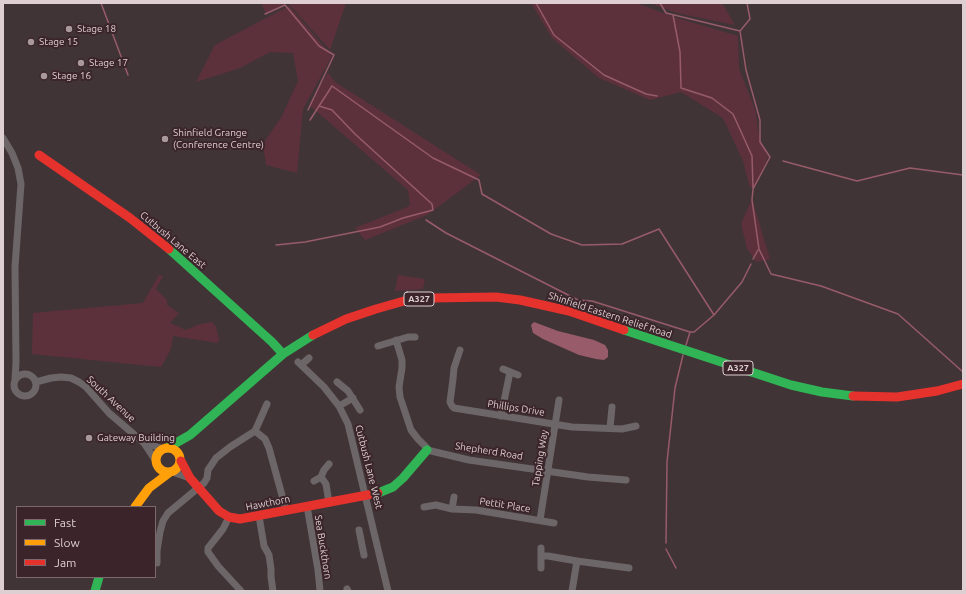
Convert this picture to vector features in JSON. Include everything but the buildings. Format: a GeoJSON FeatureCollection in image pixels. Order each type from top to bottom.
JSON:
{"type":"FeatureCollection","features":[{"type":"Feature","properties":{"kind":"main road","name":"Cutbush Lane East"},"geometry":{"type":"LineString","coordinates":[[39,155],[130,218],[156,238],[272,342],[283,354]]}},
{"type":"Feature","properties":{"kind":"main road","name":"Shinfield Eastern Relief Road"},"geometry":{"type":"LineString","coordinates":[[165,449],[190,435],[283,354],[324,329],[346,319],[376,309],[404,301],[431,298],[491,297],[520,300],[569,311],[741,369],[791,385],[822,392],[862,397],[896,397],[937,391],[963,384]]}},
{"type":"Feature","properties":{"kind":"main road","name":"Shinfield Eastern Relief Road"},"geometry":{"type":"LineString","coordinates":[[181,459],[190,435]]}},
{"type":"Feature","properties":{"kind":"main road"},"geometry":{"type":"LineString","coordinates":[[149,488],[158,454],[165,449],[175,450],[190,478],[219,511],[229,517]]}},
{"type":"Feature","properties":{"kind":"main road"},"geometry":{"type":"LineString","coordinates":[[366,496],[380,493],[393,486],[403,478],[427,450]]}},
{"type":"Feature","properties":{"kind":"main road"},"geometry":{"type":"LineString","coordinates":[[136,506],[149,488],[178,468],[181,459]]}},
{"type":"Feature","properties":{"kind":"main road"},"geometry":{"type":"LineString","coordinates":[[156,462],[160,469],[171,472]]}},
{"type":"Feature","properties":{"kind":"main road","name":"Hawthorn"},"geometry":{"type":"LineString","coordinates":[[229,517],[240,519],[366,496]]}},
{"type":"Feature","properties":{"kind":"main road"},"geometry":{"type":"LineString","coordinates":[[95,591],[99,578]]}},
{"type":"Feature","properties":{"kind":"street"},"geometry":{"type":"LineString","coordinates":[[3,138],[12,153],[18,168],[21,184],[15,267],[16,362],[14,386],[15,390],[22,396],[28,396],[33,393],[36,388],[36,382],[32,376],[25,374],[20,375],[15,379]]}},
{"type":"Feature","properties":{"kind":"street"},"geometry":{"type":"LineString","coordinates":[[378,346],[396,340],[415,337]]}},
{"type":"Feature","properties":{"kind":"street"},"geometry":{"type":"LineString","coordinates":[[396,340],[402,360],[399,387],[400,398],[411,430],[427,450]]}},
{"type":"Feature","properties":{"kind":"street","name":"Phillips Drive"},"geometry":{"type":"LineString","coordinates":[[460,350],[454,368],[450,402],[454,408],[572,427],[622,429],[636,426]]}},
{"type":"Feature","properties":{"kind":"street","name":"Cutbush Lane West"},"geometry":{"type":"LineString","coordinates":[[309,358],[299,364],[324,387],[340,406],[348,424],[388,591]]}},
{"type":"Feature","properties":{"kind":"street"},"geometry":{"type":"LineString","coordinates":[[16,362],[25,374]]}},
{"type":"Feature","properties":{"kind":"street"},"geometry":{"type":"LineString","coordinates":[[503,369],[518,374]]}},
{"type":"Feature","properties":{"kind":"street"},"geometry":{"type":"LineString","coordinates":[[501,416],[510,372]]}},
{"type":"Feature","properties":{"kind":"street","name":"South Avenue"},"geometry":{"type":"LineString","coordinates":[[36,382],[61,377],[71,378],[79,382],[86,387],[109,413],[144,443],[156,462]]}},
{"type":"Feature","properties":{"kind":"street"},"geometry":{"type":"LineString","coordinates":[[337,382],[348,391],[360,410]]}},
{"type":"Feature","properties":{"kind":"street"},"geometry":{"type":"LineString","coordinates":[[340,406],[353,398]]}},
{"type":"Feature","properties":{"kind":"street","name":"Tapping Way"},"geometry":{"type":"LineString","coordinates":[[540,520],[559,400]]}},
{"type":"Feature","properties":{"kind":"street"},"geometry":{"type":"LineString","coordinates":[[157,563],[156,551],[163,521],[168,513],[204,483],[207,478],[208,470],[216,458],[255,431],[268,404]]}},
{"type":"Feature","properties":{"kind":"street"},"geometry":{"type":"LineString","coordinates":[[610,428],[612,407]]}},
{"type":"Feature","properties":{"kind":"street"},"geometry":{"type":"LineString","coordinates":[[255,431],[265,439],[269,448],[286,510]]}},
{"type":"Feature","properties":{"kind":"street","name":"South Avenue"},"geometry":{"type":"LineString","coordinates":[[144,443],[165,449]]}},
{"type":"Feature","properties":{"kind":"street","name":"Shepherd Road"},"geometry":{"type":"LineString","coordinates":[[427,450],[469,460],[588,477],[626,480]]}},
{"type":"Feature","properties":{"kind":"street"},"geometry":{"type":"LineString","coordinates":[[314,481],[321,477],[329,464]]}},
{"type":"Feature","properties":{"kind":"street"},"geometry":{"type":"LineString","coordinates":[[171,472],[190,478]]}},
{"type":"Feature","properties":{"kind":"street"},"geometry":{"type":"LineString","coordinates":[[321,477],[326,484],[329,503]]}},
{"type":"Feature","properties":{"kind":"street"},"geometry":{"type":"LineString","coordinates":[[452,509],[454,497]]}},
{"type":"Feature","properties":{"kind":"street","name":"Pettit Place"},"geometry":{"type":"LineString","coordinates":[[424,507],[436,505],[452,509],[476,510],[554,523]]}},
{"type":"Feature","properties":{"kind":"street","name":"Sea Buckthorn"},"geometry":{"type":"LineString","coordinates":[[307,506],[320,591]]}},
{"type":"Feature","properties":{"kind":"street"},"geometry":{"type":"LineString","coordinates":[[259,516],[264,546],[269,555],[273,591]]}},
{"type":"Feature","properties":{"kind":"street"},"geometry":{"type":"LineString","coordinates":[[229,517],[223,529],[208,548],[208,552],[218,566],[241,591]]}},
{"type":"Feature","properties":{"kind":"street"},"geometry":{"type":"LineString","coordinates":[[360,530],[364,555]]}},
{"type":"Feature","properties":{"kind":"street"},"geometry":{"type":"LineString","coordinates":[[363,545],[377,542]]}},
{"type":"Feature","properties":{"kind":"street"},"geometry":{"type":"LineString","coordinates":[[541,548],[541,568]]}},
{"type":"Feature","properties":{"kind":"street"},"geometry":{"type":"LineString","coordinates":[[541,556],[620,569],[629,568]]}},
{"type":"Feature","properties":{"kind":"street"},"geometry":{"type":"LineString","coordinates":[[572,591],[577,561]]}},
{"type":"Feature","properties":{"kind":"shaded area"},"geometry":{"type":"Polygon","coordinates":[[[261,3],[286,3],[266,13],[261,3]]]}},
{"type":"Feature","properties":{"kind":"shaded area"},"geometry":{"type":"Polygon","coordinates":[[[288,3],[346,3],[330,50],[288,3]]]}},
{"type":"Feature","properties":{"kind":"shaded area"},"geometry":{"type":"Polygon","coordinates":[[[531,3],[636,3],[674,17],[738,36],[739,69],[755,109],[759,137],[768,157],[756,185],[750,188],[743,161],[723,118],[681,92],[650,100],[599,78],[552,38],[531,3]]]}},
{"type":"Feature","properties":{"kind":"shaded area"},"geometry":{"type":"Polygon","coordinates":[[[650,3],[722,3],[735,25],[677,13],[650,3]]]}},
{"type":"Feature","properties":{"kind":"shaded area"},"geometry":{"type":"Polygon","coordinates":[[[289,6],[332,56],[303,109],[297,173],[266,165],[263,144],[282,116],[298,81],[293,53],[270,52],[240,68],[196,82],[215,45],[289,6]]]}},
{"type":"Feature","properties":{"kind":"shaded area"},"geometry":{"type":"Polygon","coordinates":[[[328,73],[335,82],[481,175],[427,215],[365,240],[355,228],[410,206],[408,190],[309,105],[328,73]]]}},
{"type":"Feature","properties":{"kind":"shaded area"},"geometry":{"type":"Polygon","coordinates":[[[752,199],[770,259],[756,262],[747,248],[741,224],[752,199]]]}},
{"type":"Feature","properties":{"kind":"shaded area"},"geometry":{"type":"Polygon","coordinates":[[[159,275],[163,276],[156,289],[167,300],[167,305],[179,313],[170,323],[186,330],[200,324],[212,322],[216,327],[219,338],[218,343],[173,336],[171,349],[161,367],[32,354],[33,313],[143,303],[159,275]]]}},
{"type":"Feature","properties":{"kind":"shaded area"},"geometry":{"type":"Polygon","coordinates":[[[398,275],[425,279],[423,289],[395,291],[398,275]]]}},
{"type":"Feature","properties":{"kind":"shaded area"},"geometry":{"type":"Polygon","coordinates":[[[534,322],[558,331],[594,340],[605,345],[608,350],[608,357],[604,360],[579,355],[543,339],[533,333],[531,325],[534,322]]]}},
{"type":"Feature","properties":{"kind":"waterway"},"geometry":{"type":"LineString","coordinates":[[101,3],[128,75]]}},
{"type":"Feature","properties":{"kind":"waterway"},"geometry":{"type":"LineString","coordinates":[[536,3],[554,35],[604,75],[646,94],[657,96]]}},
{"type":"Feature","properties":{"kind":"waterway"},"geometry":{"type":"LineString","coordinates":[[660,3],[666,13],[740,31]]}},
{"type":"Feature","properties":{"kind":"waterway"},"geometry":{"type":"LineString","coordinates":[[747,3],[750,19],[740,31],[746,70],[760,120],[760,142],[770,157],[753,189],[752,200],[759,249],[771,274],[821,286],[898,314],[963,372]]}},
{"type":"Feature","properties":{"kind":"waterway"},"geometry":{"type":"LineString","coordinates":[[265,14],[285,5],[319,46],[334,55],[308,110]]}},
{"type":"Feature","properties":{"kind":"waterway"},"geometry":{"type":"LineString","coordinates":[[673,15],[680,52],[681,88],[712,98],[733,114],[752,156],[753,188]]}},
{"type":"Feature","properties":{"kind":"waterway"},"geometry":{"type":"LineString","coordinates":[[310,120],[332,86],[433,158],[479,180],[482,194],[551,234],[582,245],[622,244],[659,229],[714,315],[742,282],[751,264]]}},
{"type":"Feature","properties":{"kind":"waterway"},"geometry":{"type":"LineString","coordinates":[[276,245],[305,242],[380,227],[403,218],[433,210],[432,204],[355,134],[332,110],[319,106]]}},
{"type":"Feature","properties":{"kind":"waterway"},"geometry":{"type":"LineString","coordinates":[[783,161],[857,181],[910,168],[963,175]]}},
{"type":"Feature","properties":{"kind":"waterway"},"geometry":{"type":"LineString","coordinates":[[426,220],[446,233],[578,300],[592,301],[690,332]]}},
{"type":"Feature","properties":{"kind":"waterway"},"geometry":{"type":"LineString","coordinates":[[753,259],[758,250]]}},
{"type":"Feature","properties":{"kind":"waterway"},"geometry":{"type":"LineString","coordinates":[[686,345],[690,332],[694,332],[714,315]]}},
{"type":"Feature","properties":{"kind":"waterway"},"geometry":{"type":"LineString","coordinates":[[666,543],[667,462],[675,388],[683,355]]}},
{"type":"Feature","properties":{"kind":"waterway"},"geometry":{"type":"LineString","coordinates":[[666,549],[676,568]]}},
{"type":"Feature","properties":{"kind":"traffic: fast"},"geometry":{"type":"LineString","coordinates":[[169,249],[272,342],[283,354]]}},
{"type":"Feature","properties":{"kind":"traffic: fast"},"geometry":{"type":"LineString","coordinates":[[624,330],[791,385],[822,392],[853,396]]}},
{"type":"Feature","properties":{"kind":"traffic: fast"},"geometry":{"type":"LineString","coordinates":[[167,448],[190,435],[283,354],[313,335]]}},
{"type":"Feature","properties":{"kind":"traffic: fast"},"geometry":{"type":"LineString","coordinates":[[378,493],[393,487],[403,478],[427,450]]}},
{"type":"Feature","properties":{"kind":"traffic: fast"},"geometry":{"type":"LineString","coordinates":[[95,591],[99,578]]}},
{"type":"Feature","properties":{"kind":"traffic: slow"},"geometry":{"type":"LineString","coordinates":[[168,448],[177,451],[180,460],[177,469],[168,472],[159,469],[156,460],[159,451],[168,448]]}},
{"type":"Feature","properties":{"kind":"traffic: slow"},"geometry":{"type":"LineString","coordinates":[[136,506],[149,488],[169,473]]}},
{"type":"Feature","properties":{"kind":"traffic: jam"},"geometry":{"type":"LineString","coordinates":[[39,155],[130,218],[169,249]]}},
{"type":"Feature","properties":{"kind":"traffic: jam"},"geometry":{"type":"LineString","coordinates":[[313,335],[346,319],[376,309],[404,301],[431,298],[496,297],[520,300],[569,311],[624,330]]}},
{"type":"Feature","properties":{"kind":"traffic: jam"},"geometry":{"type":"LineString","coordinates":[[853,396],[897,397],[937,391],[963,384]]}},
{"type":"Feature","properties":{"kind":"traffic: jam"},"geometry":{"type":"LineString","coordinates":[[181,461],[190,478],[219,511],[229,517],[240,519],[378,493]]}},
{"type":"Feature","properties":{"kind":"place","name":"Stage 18"},"geometry":{"type":"Point","coordinates":[69,29]}},
{"type":"Feature","properties":{"kind":"place","name":"Stage 15"},"geometry":{"type":"Point","coordinates":[31,42]}},
{"type":"Feature","properties":{"kind":"place","name":"Stage 17"},"geometry":{"type":"Point","coordinates":[81,63]}},
{"type":"Feature","properties":{"kind":"place","name":"Stage 16"},"geometry":{"type":"Point","coordinates":[44,76]}},
{"type":"Feature","properties":{"kind":"place","name":"Shinfield Grange (Conference Centre)"},"geometry":{"type":"Point","coordinates":[165,139]}},
{"type":"Feature","properties":{"kind":"place","name":"Gateway Building"},"geometry":{"type":"Point","coordinates":[89,438]}}]}
